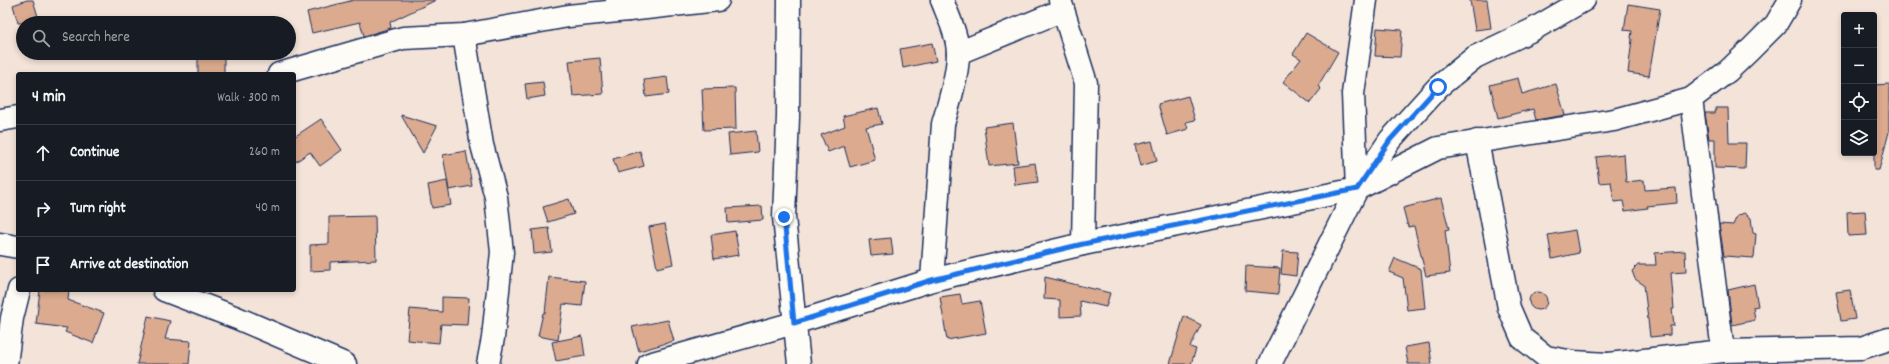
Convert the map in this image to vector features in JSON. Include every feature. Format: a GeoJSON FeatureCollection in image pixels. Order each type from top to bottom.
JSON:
{"type":"FeatureCollection","features":[{"type":"Feature","properties":{"kind":"street"},"geometry":{"type":"LineString","coordinates":[[286,72],[403,38],[464,35],[622,5],[718,0]]}},
{"type":"Feature","properties":{"kind":"street"},"geometry":{"type":"LineString","coordinates":[[789,0],[788,117],[784,217],[799,364]]}},
{"type":"Feature","properties":{"kind":"street"},"geometry":{"type":"LineString","coordinates":[[932,280],[943,124],[950,99],[958,53],[953,28],[942,0]]}},
{"type":"Feature","properties":{"kind":"street"},"geometry":{"type":"LineString","coordinates":[[1357,189],[1353,94],[1366,0]]}},
{"type":"Feature","properties":{"kind":"street"},"geometry":{"type":"LineString","coordinates":[[1278,359],[1357,189],[1390,140],[1438,87],[1475,57],[1532,30],[1584,0]]}},
{"type":"Feature","properties":{"kind":"street"},"geometry":{"type":"LineString","coordinates":[[649,364],[794,323],[932,280],[1083,244],[1357,189],[1438,148],[1614,120],[1691,99],[1728,71],[1751,49],[1776,24],[1790,0]]}},
{"type":"Feature","properties":{"kind":"street"},"geometry":{"type":"LineString","coordinates":[[958,53],[1061,5],[1086,83],[1083,244]]}},
{"type":"Feature","properties":{"kind":"street"},"geometry":{"type":"LineString","coordinates":[[464,35],[482,145],[496,197],[502,252],[493,338],[488,364]]}},
{"type":"Feature","properties":{"kind":"street"},"geometry":{"type":"LineString","coordinates":[[1691,99],[1723,351]]}},
{"type":"Feature","properties":{"kind":"street"},"geometry":{"type":"LineString","coordinates":[[0,120],[16,117]]}},
{"type":"Feature","properties":{"kind":"street"},"geometry":{"type":"LineString","coordinates":[[1477,141],[1509,308],[1522,338],[1546,357],[1574,362],[1608,364],[1723,351],[1860,348],[1889,339]]}},
{"type":"Feature","properties":{"kind":"street"},"geometry":{"type":"LineString","coordinates":[[0,244],[16,247]]}},
{"type":"Feature","properties":{"kind":"street"},"geometry":{"type":"LineString","coordinates":[[6,364],[12,318],[18,292]]}},
{"type":"Feature","properties":{"kind":"street"},"geometry":{"type":"LineString","coordinates":[[169,292],[237,318],[345,364]]}},
{"type":"Feature","properties":{"kind":"building"},"geometry":{"type":"Polygon","coordinates":[[[27,0],[33,0],[38,16],[16,16],[13,5],[27,0]]]}},
{"type":"Feature","properties":{"kind":"building"},"geometry":{"type":"Polygon","coordinates":[[[354,0],[436,0],[390,22],[391,28],[364,36],[360,22],[312,33],[307,12],[354,0]]]}},
{"type":"Feature","properties":{"kind":"building"},"geometry":{"type":"Polygon","coordinates":[[[1470,0],[1487,0],[1491,28],[1475,30],[1470,0]]]}},
{"type":"Feature","properties":{"kind":"building"},"geometry":{"type":"Polygon","coordinates":[[[1628,4],[1660,9],[1649,76],[1628,73],[1632,31],[1624,30],[1628,4]]]}},
{"type":"Feature","properties":{"kind":"building"},"geometry":{"type":"Polygon","coordinates":[[[1377,28],[1402,30],[1400,57],[1375,56],[1377,28]]]}},
{"type":"Feature","properties":{"kind":"building"},"geometry":{"type":"Polygon","coordinates":[[[1306,33],[1338,52],[1318,86],[1321,89],[1310,103],[1283,82],[1301,59],[1293,54],[1306,33]]]}},
{"type":"Feature","properties":{"kind":"building"},"geometry":{"type":"Polygon","coordinates":[[[932,43],[936,61],[903,68],[900,49],[932,43]]]}},
{"type":"Feature","properties":{"kind":"building"},"geometry":{"type":"Polygon","coordinates":[[[600,58],[603,94],[573,96],[569,61],[600,58]]]}},
{"type":"Feature","properties":{"kind":"building"},"geometry":{"type":"Polygon","coordinates":[[[198,60],[224,60],[224,72],[198,72],[198,60]]]}},
{"type":"Feature","properties":{"kind":"building"},"geometry":{"type":"Polygon","coordinates":[[[667,77],[669,94],[646,97],[644,80],[667,77]]]}},
{"type":"Feature","properties":{"kind":"building"},"geometry":{"type":"Polygon","coordinates":[[[1518,78],[1522,94],[1556,84],[1565,115],[1536,120],[1533,109],[1498,118],[1490,85],[1518,78]]]}},
{"type":"Feature","properties":{"kind":"building"},"geometry":{"type":"Polygon","coordinates":[[[543,82],[545,96],[527,99],[525,84],[543,82]]]}},
{"type":"Feature","properties":{"kind":"building"},"geometry":{"type":"Polygon","coordinates":[[[1889,84],[1889,132],[1879,170],[1874,170],[1874,156],[1877,156],[1877,85],[1889,84]]]}},
{"type":"Feature","properties":{"kind":"building"},"geometry":{"type":"Polygon","coordinates":[[[735,88],[736,129],[704,130],[702,89],[735,88]]]}},
{"type":"Feature","properties":{"kind":"building"},"geometry":{"type":"Polygon","coordinates":[[[1188,96],[1195,120],[1186,122],[1188,129],[1167,135],[1158,104],[1188,96]]]}},
{"type":"Feature","properties":{"kind":"building"},"geometry":{"type":"Polygon","coordinates":[[[878,108],[882,124],[866,127],[875,160],[850,167],[844,146],[828,152],[821,135],[845,126],[843,116],[878,108]]]}},
{"type":"Feature","properties":{"kind":"building"},"geometry":{"type":"Polygon","coordinates":[[[1716,108],[1728,108],[1729,143],[1746,143],[1745,169],[1715,168],[1715,139],[1709,139],[1705,113],[1715,113],[1716,108]]]}},
{"type":"Feature","properties":{"kind":"building"},"geometry":{"type":"Polygon","coordinates":[[[401,115],[437,126],[423,153],[401,115]]]}},
{"type":"Feature","properties":{"kind":"building"},"geometry":{"type":"Polygon","coordinates":[[[321,119],[342,150],[320,166],[310,152],[296,162],[296,136],[321,119]]]}},
{"type":"Feature","properties":{"kind":"building"},"geometry":{"type":"Polygon","coordinates":[[[1013,123],[1018,163],[989,166],[984,127],[1013,123]]]}},
{"type":"Feature","properties":{"kind":"building"},"geometry":{"type":"Polygon","coordinates":[[[756,131],[758,152],[730,155],[728,134],[756,131]]]}},
{"type":"Feature","properties":{"kind":"building"},"geometry":{"type":"Polygon","coordinates":[[[1152,141],[1157,161],[1140,166],[1135,145],[1152,141]]]}},
{"type":"Feature","properties":{"kind":"building"},"geometry":{"type":"Polygon","coordinates":[[[466,151],[472,186],[449,190],[443,155],[466,151]]]}},
{"type":"Feature","properties":{"kind":"building"},"geometry":{"type":"Polygon","coordinates":[[[640,151],[644,166],[618,173],[613,159],[640,151]]]}},
{"type":"Feature","properties":{"kind":"building"},"geometry":{"type":"Polygon","coordinates":[[[1624,154],[1626,182],[1644,180],[1645,190],[1676,188],[1677,203],[1647,206],[1648,208],[1625,211],[1623,201],[1614,202],[1611,182],[1599,183],[1596,157],[1624,154]]]}},
{"type":"Feature","properties":{"kind":"building"},"geometry":{"type":"Polygon","coordinates":[[[1035,163],[1038,182],[1015,185],[1013,166],[1035,163]]]}},
{"type":"Feature","properties":{"kind":"building"},"geometry":{"type":"Polygon","coordinates":[[[447,181],[451,205],[432,208],[428,185],[447,181]]]}},
{"type":"Feature","properties":{"kind":"building"},"geometry":{"type":"Polygon","coordinates":[[[1441,198],[1449,229],[1445,230],[1450,273],[1426,276],[1414,226],[1408,227],[1403,208],[1441,198]]]}},
{"type":"Feature","properties":{"kind":"building"},"geometry":{"type":"Polygon","coordinates":[[[569,199],[574,214],[548,222],[543,207],[569,199]]]}},
{"type":"Feature","properties":{"kind":"building"},"geometry":{"type":"Polygon","coordinates":[[[762,206],[763,220],[728,223],[727,208],[762,206]]]}},
{"type":"Feature","properties":{"kind":"building"},"geometry":{"type":"Polygon","coordinates":[[[1865,211],[1867,235],[1848,236],[1847,212],[1865,211]]]}},
{"type":"Feature","properties":{"kind":"building"},"geometry":{"type":"Polygon","coordinates":[[[1744,213],[1751,218],[1753,233],[1756,234],[1754,258],[1724,256],[1719,224],[1733,225],[1737,216],[1744,213]]]}},
{"type":"Feature","properties":{"kind":"building"},"geometry":{"type":"Polygon","coordinates":[[[375,216],[376,260],[330,262],[330,270],[310,271],[310,245],[329,244],[329,217],[375,216]]]}},
{"type":"Feature","properties":{"kind":"building"},"geometry":{"type":"Polygon","coordinates":[[[665,224],[673,264],[657,268],[649,227],[665,224]]]}},
{"type":"Feature","properties":{"kind":"building"},"geometry":{"type":"Polygon","coordinates":[[[549,228],[552,252],[534,254],[532,230],[549,228]]]}},
{"type":"Feature","properties":{"kind":"building"},"geometry":{"type":"Polygon","coordinates":[[[1575,230],[1579,253],[1552,259],[1548,235],[1575,230]]]}},
{"type":"Feature","properties":{"kind":"building"},"geometry":{"type":"Polygon","coordinates":[[[735,231],[739,255],[714,259],[711,235],[735,231]]]}},
{"type":"Feature","properties":{"kind":"building"},"geometry":{"type":"Polygon","coordinates":[[[891,238],[893,254],[871,256],[869,240],[891,238]]]}},
{"type":"Feature","properties":{"kind":"building"},"geometry":{"type":"Polygon","coordinates":[[[1283,251],[1298,252],[1296,276],[1281,274],[1283,251]]]}},
{"type":"Feature","properties":{"kind":"building"},"geometry":{"type":"Polygon","coordinates":[[[1685,251],[1686,272],[1671,273],[1674,326],[1670,326],[1670,335],[1650,337],[1644,285],[1635,279],[1632,271],[1638,265],[1656,265],[1655,253],[1685,251]]]}},
{"type":"Feature","properties":{"kind":"building"},"geometry":{"type":"Polygon","coordinates":[[[1395,258],[1421,269],[1425,308],[1407,310],[1403,278],[1389,272],[1395,258]]]}},
{"type":"Feature","properties":{"kind":"building"},"geometry":{"type":"Polygon","coordinates":[[[1246,266],[1280,268],[1278,294],[1245,291],[1246,266]]]}},
{"type":"Feature","properties":{"kind":"building"},"geometry":{"type":"Polygon","coordinates":[[[549,277],[585,281],[582,306],[563,304],[558,340],[538,336],[543,313],[545,313],[549,277]]]}},
{"type":"Feature","properties":{"kind":"building"},"geometry":{"type":"Polygon","coordinates":[[[1045,277],[1110,293],[1106,307],[1080,301],[1081,316],[1060,317],[1060,300],[1044,299],[1045,277]]]}},
{"type":"Feature","properties":{"kind":"building"},"geometry":{"type":"Polygon","coordinates":[[[1754,284],[1758,306],[1753,307],[1755,320],[1732,325],[1728,290],[1754,284]]]}},
{"type":"Feature","properties":{"kind":"building"},"geometry":{"type":"Polygon","coordinates":[[[1850,290],[1855,319],[1841,321],[1836,292],[1850,290]]]}},
{"type":"Feature","properties":{"kind":"building"},"geometry":{"type":"Polygon","coordinates":[[[40,292],[69,292],[68,300],[104,313],[93,343],[65,332],[67,328],[36,324],[40,292]]]}},
{"type":"Feature","properties":{"kind":"building"},"geometry":{"type":"Polygon","coordinates":[[[1538,292],[1544,295],[1547,301],[1544,307],[1538,310],[1532,307],[1529,301],[1532,295],[1538,292]]]}},
{"type":"Feature","properties":{"kind":"building"},"geometry":{"type":"Polygon","coordinates":[[[960,294],[962,304],[980,301],[986,333],[947,340],[940,297],[960,294]]]}},
{"type":"Feature","properties":{"kind":"building"},"geometry":{"type":"Polygon","coordinates":[[[442,297],[469,298],[467,325],[441,324],[439,343],[407,340],[410,309],[442,312],[442,297]]]}},
{"type":"Feature","properties":{"kind":"building"},"geometry":{"type":"Polygon","coordinates":[[[148,316],[170,321],[165,339],[191,341],[189,364],[137,364],[148,316]]]}},
{"type":"Feature","properties":{"kind":"building"},"geometry":{"type":"Polygon","coordinates":[[[1184,316],[1201,325],[1190,347],[1196,349],[1191,364],[1170,364],[1184,316]]]}},
{"type":"Feature","properties":{"kind":"building"},"geometry":{"type":"Polygon","coordinates":[[[668,320],[674,341],[639,351],[632,327],[668,320]]]}},
{"type":"Feature","properties":{"kind":"building"},"geometry":{"type":"Polygon","coordinates":[[[582,336],[585,356],[556,361],[552,342],[582,336]]]}},
{"type":"Feature","properties":{"kind":"building"},"geometry":{"type":"Polygon","coordinates":[[[1429,343],[1432,364],[1408,364],[1405,347],[1429,343]]]}},
{"type":"Feature","properties":{"kind":"route"},"geometry":{"type":"LineString","coordinates":[[784,217],[794,323],[932,280],[1083,244],[1357,189],[1385,146],[1438,87]]}}]}
